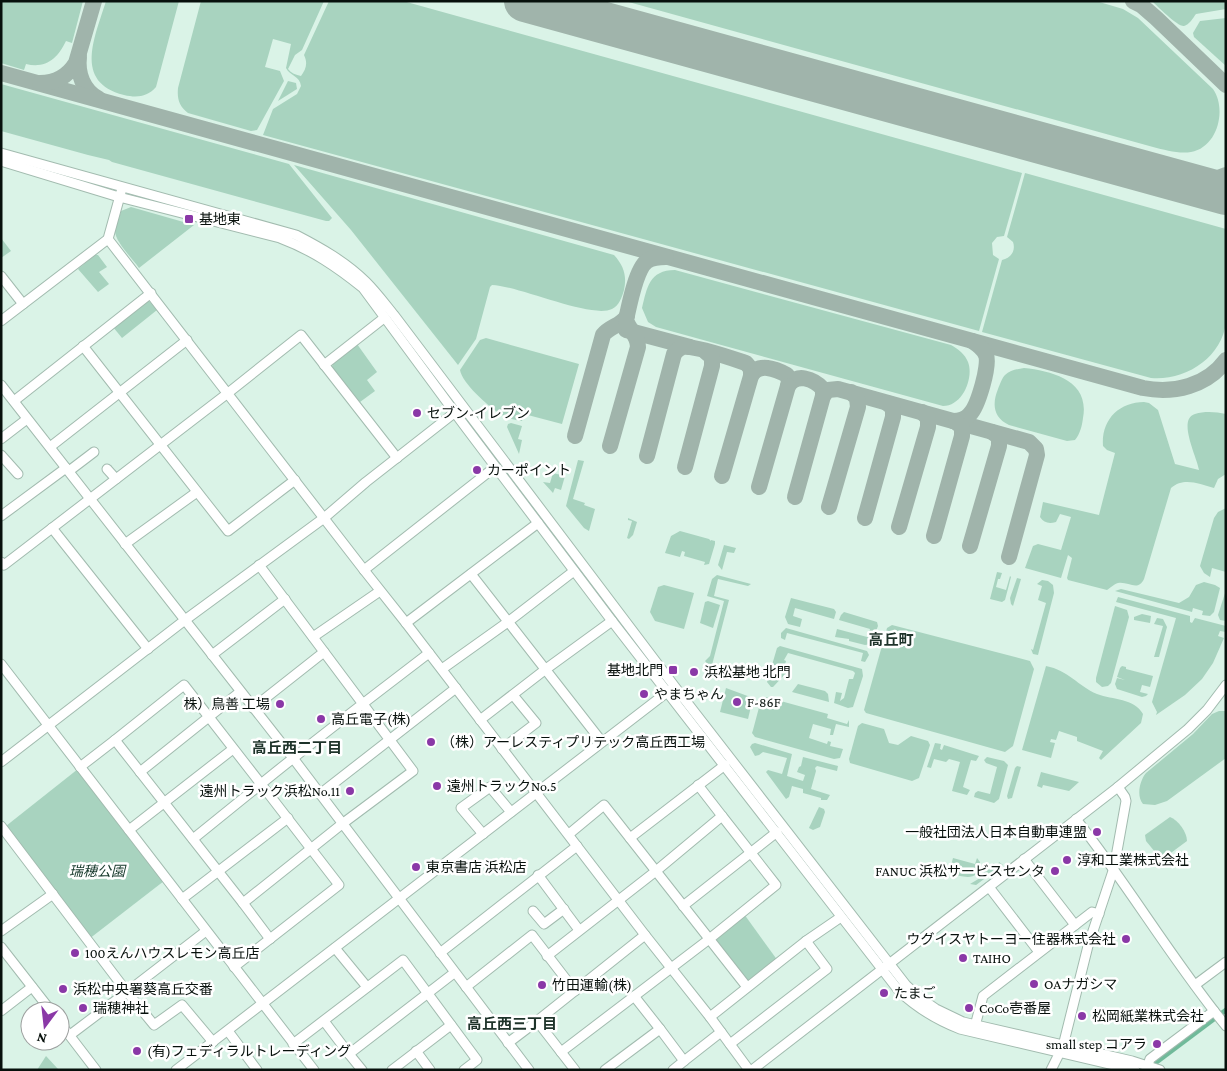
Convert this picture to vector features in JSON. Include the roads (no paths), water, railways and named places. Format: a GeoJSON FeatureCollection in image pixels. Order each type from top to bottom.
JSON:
{"type":"FeatureCollection","features":[{"type":"Feature","properties":{"kind":"street"},"geometry":{"type":"LineString","coordinates":[[1,153],[296,235],[322,248],[350,267],[367,283],[394,315],[675,687],[906,985],[928,1004],[949,1016],[975,1026],[1133,1069]]}},
{"type":"Feature","properties":{"kind":"street"},"geometry":{"type":"LineString","coordinates":[[1,161],[119,197],[280,238],[305,248],[332,263],[363,288],[495,467],[667,693],[777,832],[881,970],[906,998],[923,1011],[941,1021],[970,1032],[1152,1066],[1150,1059],[1219,1017],[1114,868],[1076,819]]}},
{"type":"Feature","properties":{"kind":"street"},"geometry":{"type":"LineString","coordinates":[[1,321],[108,239],[122,187]]}},
{"type":"Feature","properties":{"kind":"street"},"geometry":{"type":"LineString","coordinates":[[108,239],[750,1070],[1118,787],[1188,729],[1207,710],[1226,685]]}},
{"type":"Feature","properties":{"kind":"street"},"geometry":{"type":"LineString","coordinates":[[1,276],[24,304]]}},
{"type":"Feature","properties":{"kind":"street"},"geometry":{"type":"LineString","coordinates":[[14,401],[151,293]]}},
{"type":"Feature","properties":{"kind":"street"},"geometry":{"type":"LineString","coordinates":[[324,365],[384,318]]}},
{"type":"Feature","properties":{"kind":"street"},"geometry":{"type":"LineString","coordinates":[[1,562],[4,565],[301,335],[397,458]]}},
{"type":"Feature","properties":{"kind":"street"},"geometry":{"type":"LineString","coordinates":[[50,448],[187,340]]}},
{"type":"Feature","properties":{"kind":"street"},"geometry":{"type":"LineString","coordinates":[[83,346],[228,531],[295,480]]}},
{"type":"Feature","properties":{"kind":"street"},"geometry":{"type":"LineString","coordinates":[[1,385],[293,758],[529,1070]]}},
{"type":"Feature","properties":{"kind":"street"},"geometry":{"type":"LineString","coordinates":[[1,762],[185,620],[324,518],[462,406]]}},
{"type":"Feature","properties":{"kind":"street"},"geometry":{"type":"LineString","coordinates":[[1,438],[27,419]]}},
{"type":"Feature","properties":{"kind":"street"},"geometry":{"type":"LineString","coordinates":[[1,516],[94,452]]}},
{"type":"Feature","properties":{"kind":"street"},"geometry":{"type":"LineString","coordinates":[[1,455],[18,474]]}},
{"type":"Feature","properties":{"kind":"street"},"geometry":{"type":"LineString","coordinates":[[364,570],[495,467]]}},
{"type":"Feature","properties":{"kind":"street"},"geometry":{"type":"LineString","coordinates":[[108,469],[116,479]]}},
{"type":"Feature","properties":{"kind":"street"},"geometry":{"type":"LineString","coordinates":[[125,544],[197,492]]}},
{"type":"Feature","properties":{"kind":"street"},"geometry":{"type":"LineString","coordinates":[[406,623],[538,523]]}},
{"type":"Feature","properties":{"kind":"street"},"geometry":{"type":"LineString","coordinates":[[52,528],[148,649]]}},
{"type":"Feature","properties":{"kind":"street"},"geometry":{"type":"LineString","coordinates":[[243,903],[342,824],[413,771],[259,565]]}},
{"type":"Feature","properties":{"kind":"street"},"geometry":{"type":"LineString","coordinates":[[442,669],[508,622],[574,571]]}},
{"type":"Feature","properties":{"kind":"street"},"geometry":{"type":"LineString","coordinates":[[471,574],[602,742]]}},
{"type":"Feature","properties":{"kind":"street"},"geometry":{"type":"LineString","coordinates":[[313,637],[380,591]]}},
{"type":"Feature","properties":{"kind":"street"},"geometry":{"type":"LineString","coordinates":[[212,655],[285,599]]}},
{"type":"Feature","properties":{"kind":"street"},"geometry":{"type":"LineString","coordinates":[[480,720],[612,621]]}},
{"type":"Feature","properties":{"kind":"street"},"geometry":{"type":"LineString","coordinates":[[253,708],[324,652]]}},
{"type":"Feature","properties":{"kind":"street"},"geometry":{"type":"LineString","coordinates":[[193,839],[293,758],[429,653]]}},
{"type":"Feature","properties":{"kind":"street"},"geometry":{"type":"LineString","coordinates":[[2,668],[314,1070]]}},
{"type":"Feature","properties":{"kind":"street"},"geometry":{"type":"LineString","coordinates":[[80,767],[184,685],[312,848],[338,885],[234,967]]}},
{"type":"Feature","properties":{"kind":"street"},"geometry":{"type":"LineString","coordinates":[[176,1070],[675,687]]}},
{"type":"Feature","properties":{"kind":"street"},"geometry":{"type":"LineString","coordinates":[[320,794],[456,688]]}},
{"type":"Feature","properties":{"kind":"street"},"geometry":{"type":"LineString","coordinates":[[140,772],[210,718],[240,692]]}},
{"type":"Feature","properties":{"kind":"street"},"geometry":{"type":"LineString","coordinates":[[502,749],[536,722],[513,695]]}},
{"type":"Feature","properties":{"kind":"street"},"geometry":{"type":"LineString","coordinates":[[115,740],[220,872],[270,939]]}},
{"type":"Feature","properties":{"kind":"street"},"geometry":{"type":"LineString","coordinates":[[128,830],[233,749]]}},
{"type":"Feature","properties":{"kind":"street"},"geometry":{"type":"LineString","coordinates":[[630,838],[725,765]]}},
{"type":"Feature","properties":{"kind":"street"},"geometry":{"type":"LineString","coordinates":[[562,1052],[708,940],[776,884],[698,785]]}},
{"type":"Feature","properties":{"kind":"street"},"geometry":{"type":"LineString","coordinates":[[483,834],[461,808],[490,787],[511,812]]}},
{"type":"Feature","properties":{"kind":"street"},"geometry":{"type":"LineString","coordinates":[[1051,1070],[1061,1049],[1088,946],[1114,868],[1126,801],[1118,787]]}},
{"type":"Feature","properties":{"kind":"street"},"geometry":{"type":"LineString","coordinates":[[568,834],[604,806],[747,987]]}},
{"type":"Feature","properties":{"kind":"street"},"geometry":{"type":"LineString","coordinates":[[547,956],[656,871],[722,816]]}},
{"type":"Feature","properties":{"kind":"street"},"geometry":{"type":"LineString","coordinates":[[182,899],[220,872],[288,818]]}},
{"type":"Feature","properties":{"kind":"street"},"geometry":{"type":"LineString","coordinates":[[1,826],[154,1025],[182,1005],[213,1042]]}},
{"type":"Feature","properties":{"kind":"street"},"geometry":{"type":"LineString","coordinates":[[683,906],[777,832]]}},
{"type":"Feature","properties":{"kind":"street"},"geometry":{"type":"LineString","coordinates":[[440,953],[577,846]]}},
{"type":"Feature","properties":{"kind":"street"},"geometry":{"type":"LineString","coordinates":[[1024,859],[1075,925]]}},
{"type":"Feature","properties":{"kind":"street"},"geometry":{"type":"LineString","coordinates":[[538,876],[579,930]]}},
{"type":"Feature","properties":{"kind":"street"},"geometry":{"type":"LineString","coordinates":[[989,887],[1039,952]]}},
{"type":"Feature","properties":{"kind":"street"},"geometry":{"type":"LineString","coordinates":[[1,932],[53,894]]}},
{"type":"Feature","properties":{"kind":"street"},"geometry":{"type":"LineString","coordinates":[[533,911],[544,924],[564,909]]}},
{"type":"Feature","properties":{"kind":"street"},"geometry":{"type":"LineString","coordinates":[[975,1026],[983,996],[1092,912],[1099,914]]}},
{"type":"Feature","properties":{"kind":"street"},"geometry":{"type":"LineString","coordinates":[[710,1017],[806,941],[841,917]]}},
{"type":"Feature","properties":{"kind":"street"},"geometry":{"type":"LineString","coordinates":[[96,1070],[70,1035],[206,931]]}},
{"type":"Feature","properties":{"kind":"street"},"geometry":{"type":"LineString","coordinates":[[466,987],[532,935],[575,992]]}},
{"type":"Feature","properties":{"kind":"street"},"geometry":{"type":"LineString","coordinates":[[508,1043],[645,935]]}},
{"type":"Feature","properties":{"kind":"street"},"geometry":{"type":"LineString","coordinates":[[730,1044],[827,969],[806,941]]}},
{"type":"Feature","properties":{"kind":"street"},"geometry":{"type":"LineString","coordinates":[[1,947],[43,1001]]}},
{"type":"Feature","properties":{"kind":"street"},"geometry":{"type":"LineString","coordinates":[[335,948],[367,987]]}},
{"type":"Feature","properties":{"kind":"street"},"geometry":{"type":"LineString","coordinates":[[293,1044],[403,960],[477,1060],[464,1070]]}},
{"type":"Feature","properties":{"kind":"street"},"geometry":{"type":"LineString","coordinates":[[1195,985],[1226,962]]}},
{"type":"Feature","properties":{"kind":"street"},"geometry":{"type":"LineString","coordinates":[[349,1054],[454,973]]}},
{"type":"Feature","properties":{"kind":"street"},"geometry":{"type":"LineString","coordinates":[[1,1011],[32,987]]}},
{"type":"Feature","properties":{"kind":"street"},"geometry":{"type":"LineString","coordinates":[[634,996],[684,1061]]}},
{"type":"Feature","properties":{"kind":"street"},"geometry":{"type":"LineString","coordinates":[[537,1020],[575,1070]]}},
{"type":"Feature","properties":{"kind":"street"},"geometry":{"type":"LineString","coordinates":[[324,1021],[362,1070]]}},
{"type":"Feature","properties":{"kind":"street"},"geometry":{"type":"LineString","coordinates":[[392,1070],[451,1025]]}},
{"type":"Feature","properties":{"kind":"street"},"geometry":{"type":"LineString","coordinates":[[605,1070],[660,1029]]}},
{"type":"Feature","properties":{"kind":"street"},"geometry":{"type":"LineString","coordinates":[[228,1031],[258,1070]]}},
{"type":"Feature","properties":{"kind":"street"},"geometry":{"type":"LineString","coordinates":[[673,1070],[721,1032]]}},
{"type":"Feature","properties":{"kind":"street"},"geometry":{"type":"LineString","coordinates":[[416,1052],[430,1070]]}},
{"type":"Feature","properties":{"kind":"place","name":"基地東"},"geometry":{"type":"Point","coordinates":[189,219]}},
{"type":"Feature","properties":{"kind":"place","name":"セブン-イレブン"},"geometry":{"type":"Point","coordinates":[417,413]}},
{"type":"Feature","properties":{"kind":"place","name":"カーポイント"},"geometry":{"type":"Point","coordinates":[477,470]}},
{"type":"Feature","properties":{"kind":"place","name":"基地北門"},"geometry":{"type":"Point","coordinates":[673,670]}},
{"type":"Feature","properties":{"kind":"place","name":"浜松基地 北門"},"geometry":{"type":"Point","coordinates":[694,672]}},
{"type":"Feature","properties":{"kind":"place","name":"やまちゃん"},"geometry":{"type":"Point","coordinates":[644,694]}},
{"type":"Feature","properties":{"kind":"place","name":"F-86F"},"geometry":{"type":"Point","coordinates":[737,702]}},
{"type":"Feature","properties":{"kind":"place","name":"株）鳥善 工場"},"geometry":{"type":"Point","coordinates":[280,704]}},
{"type":"Feature","properties":{"kind":"place","name":"高丘電子(株)"},"geometry":{"type":"Point","coordinates":[321,719]}},
{"type":"Feature","properties":{"kind":"place","name":"（株）アーレスティプリテック高丘西工場"},"geometry":{"type":"Point","coordinates":[431,742]}},
{"type":"Feature","properties":{"kind":"place","name":"遠州トラックNo.5"},"geometry":{"type":"Point","coordinates":[437,786]}},
{"type":"Feature","properties":{"kind":"place","name":"遠州トラック浜松No.11"},"geometry":{"type":"Point","coordinates":[350,791]}},
{"type":"Feature","properties":{"kind":"place","name":"一般社団法人日本自動車連盟"},"geometry":{"type":"Point","coordinates":[1097,832]}},
{"type":"Feature","properties":{"kind":"place","name":"淳和工業株式会社"},"geometry":{"type":"Point","coordinates":[1067,860]}},
{"type":"Feature","properties":{"kind":"place","name":"東京書店 浜松店"},"geometry":{"type":"Point","coordinates":[416,867]}},
{"type":"Feature","properties":{"kind":"place","name":"FANUC 浜松サービスセンタ"},"geometry":{"type":"Point","coordinates":[1055,871]}},
{"type":"Feature","properties":{"kind":"place","name":"ウグイスヤトーヨー住器株式会社"},"geometry":{"type":"Point","coordinates":[1126,939]}},
{"type":"Feature","properties":{"kind":"place","name":"100えんハウスレモン高丘店"},"geometry":{"type":"Point","coordinates":[75,953]}},
{"type":"Feature","properties":{"kind":"place","name":"TAIHO"},"geometry":{"type":"Point","coordinates":[963,958]}},
{"type":"Feature","properties":{"kind":"place","name":"OAナガシマ"},"geometry":{"type":"Point","coordinates":[1034,984]}},
{"type":"Feature","properties":{"kind":"place","name":"竹田運輸(株)"},"geometry":{"type":"Point","coordinates":[542,985]}},
{"type":"Feature","properties":{"kind":"place","name":"浜松中央署葵高丘交番"},"geometry":{"type":"Point","coordinates":[63,989]}},
{"type":"Feature","properties":{"kind":"place","name":"たまご"},"geometry":{"type":"Point","coordinates":[884,993]}},
{"type":"Feature","properties":{"kind":"place","name":"瑞穂神社"},"geometry":{"type":"Point","coordinates":[83,1008]}},
{"type":"Feature","properties":{"kind":"place","name":"CoCo壱番屋"},"geometry":{"type":"Point","coordinates":[969,1008]}},
{"type":"Feature","properties":{"kind":"place","name":"松岡紙業株式会社"},"geometry":{"type":"Point","coordinates":[1082,1016]}},
{"type":"Feature","properties":{"kind":"place","name":"small step コアラ"},"geometry":{"type":"Point","coordinates":[1157,1044]}},
{"type":"Feature","properties":{"kind":"place","name":"(有)フェディラルトレーディング"},"geometry":{"type":"Point","coordinates":[137,1051]}},
{"type":"Feature","properties":{"kind":"district","name":"高丘町"},"geometry":{"type":"Point","coordinates":[891,640]}},
{"type":"Feature","properties":{"kind":"district","name":"高丘西二丁目"},"geometry":{"type":"Point","coordinates":[297,748]}},
{"type":"Feature","properties":{"kind":"district","name":"高丘西三丁目"},"geometry":{"type":"Point","coordinates":[512,1024]}},
{"type":"Feature","properties":{"kind":"park label","name":"瑞穂公園"},"geometry":{"type":"Point","coordinates":[97,871]}}]}
